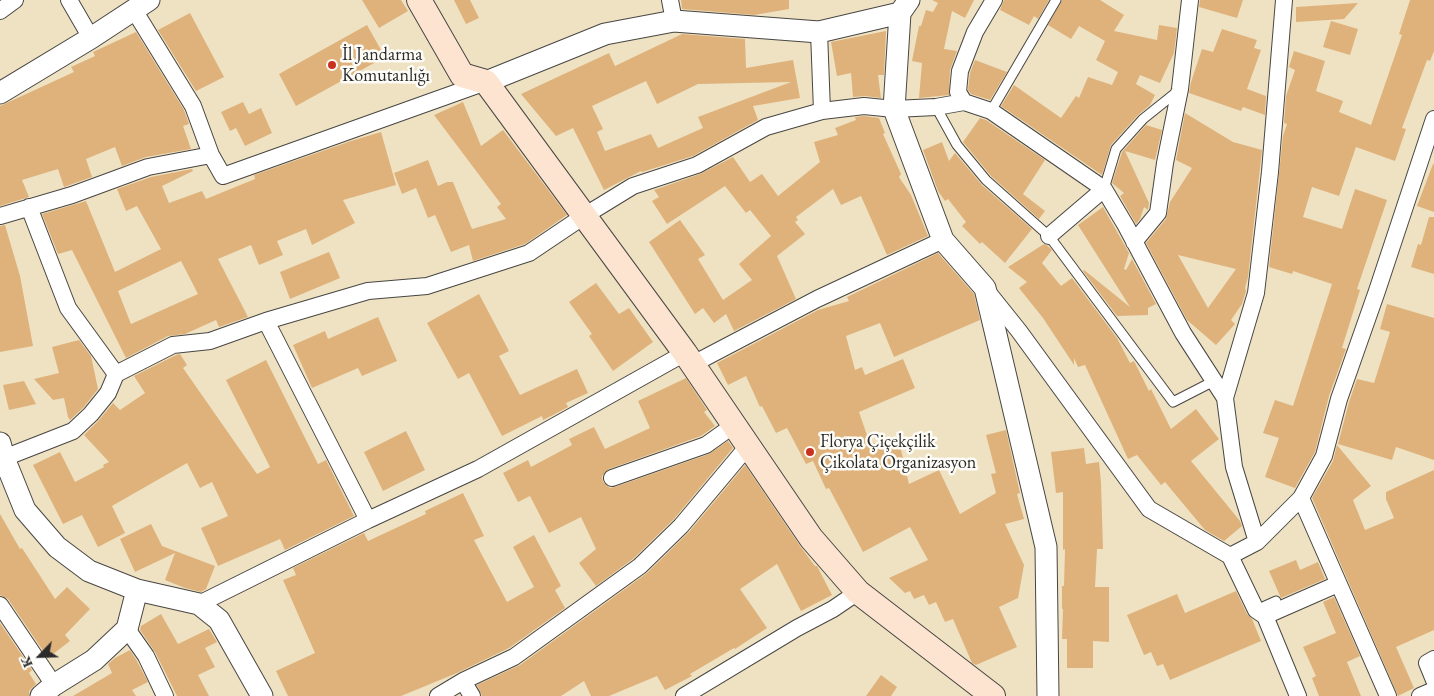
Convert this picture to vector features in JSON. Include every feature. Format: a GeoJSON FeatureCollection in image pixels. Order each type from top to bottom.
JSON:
{"type":"FeatureCollection","features":[{"type":"Feature","properties":{"kind":"main road"},"geometry":{"type":"LineString","coordinates":[[419,0],[462,75],[486,82],[689,359],[811,538],[858,592],[993,696]]}},
{"type":"Feature","properties":{"kind":"street"},"geometry":{"type":"LineString","coordinates":[[0,11],[15,0]]}},
{"type":"Feature","properties":{"kind":"street"},"geometry":{"type":"LineString","coordinates":[[69,0],[91,38]]}},
{"type":"Feature","properties":{"kind":"street"},"geometry":{"type":"LineString","coordinates":[[670,0],[674,21]]}},
{"type":"Feature","properties":{"kind":"street"},"geometry":{"type":"LineString","coordinates":[[964,102],[958,92],[960,71],[975,32],[994,0]]}},
{"type":"Feature","properties":{"kind":"street"},"geometry":{"type":"LineString","coordinates":[[1134,242],[1158,213],[1165,163],[1180,89],[1190,0]]}},
{"type":"Feature","properties":{"kind":"street"},"geometry":{"type":"LineString","coordinates":[[1257,542],[1234,467],[1225,398],[1256,293],[1270,172],[1284,0]]}},
{"type":"Feature","properties":{"kind":"street"},"geometry":{"type":"LineString","coordinates":[[0,93],[142,5],[192,106],[211,155],[223,176],[486,82],[605,34],[674,21],[819,32],[904,6],[894,109],[943,240],[1019,331],[1149,509],[1230,556],[1260,613],[1298,696]]}},
{"type":"Feature","properties":{"kind":"street"},"geometry":{"type":"LineString","coordinates":[[819,32],[822,111]]}},
{"type":"Feature","properties":{"kind":"street"},"geometry":{"type":"LineString","coordinates":[[262,696],[219,620],[199,604],[136,590],[89,571],[56,547],[25,510],[2,450],[73,431],[92,414],[108,393],[116,374],[173,345],[210,341],[266,321],[368,291],[427,286],[529,253],[633,186],[697,165],[766,126],[822,111],[864,106],[894,109],[936,108],[964,102],[991,111],[1104,190],[1134,242],[1182,334],[1225,398]]}},
{"type":"Feature","properties":{"kind":"street"},"geometry":{"type":"LineString","coordinates":[[1230,556],[1257,542],[1301,498],[1324,456],[1339,399],[1434,119]]}},
{"type":"Feature","properties":{"kind":"street"},"geometry":{"type":"LineString","coordinates":[[0,216],[72,194],[148,167],[211,155]]}},
{"type":"Feature","properties":{"kind":"street"},"geometry":{"type":"LineString","coordinates":[[1049,236],[1104,190]]}},
{"type":"Feature","properties":{"kind":"street"},"geometry":{"type":"LineString","coordinates":[[29,207],[68,308],[116,374]]}},
{"type":"Feature","properties":{"kind":"street"},"geometry":{"type":"LineString","coordinates":[[199,604],[368,520],[478,469],[689,359],[943,240]]}},
{"type":"Feature","properties":{"kind":"street"},"geometry":{"type":"LineString","coordinates":[[985,288],[1046,547],[1048,696]]}},
{"type":"Feature","properties":{"kind":"street"},"geometry":{"type":"LineString","coordinates":[[266,321],[368,520]]}},
{"type":"Feature","properties":{"kind":"street"},"geometry":{"type":"LineString","coordinates":[[612,478],[706,445],[734,426]]}},
{"type":"Feature","properties":{"kind":"street"},"geometry":{"type":"LineString","coordinates":[[438,696],[463,681],[514,657],[640,566],[691,514],[748,446]]}},
{"type":"Feature","properties":{"kind":"street"},"geometry":{"type":"LineString","coordinates":[[1301,498],[1388,696]]}},
{"type":"Feature","properties":{"kind":"street"},"geometry":{"type":"LineString","coordinates":[[1260,613],[1338,584]]}},
{"type":"Feature","properties":{"kind":"street"},"geometry":{"type":"LineString","coordinates":[[0,605],[48,690],[94,660],[127,629],[136,590]]}},
{"type":"Feature","properties":{"kind":"street"},"geometry":{"type":"LineString","coordinates":[[684,696],[833,609],[858,592]]}},
{"type":"Feature","properties":{"kind":"street"},"geometry":{"type":"LineString","coordinates":[[127,629],[146,656],[165,696]]}},
{"type":"Feature","properties":{"kind":"street"},"geometry":{"type":"LineString","coordinates":[[1434,659],[1426,662],[1434,680]]}},
{"type":"Feature","properties":{"kind":"street"},"geometry":{"type":"LineString","coordinates":[[463,681],[472,696]]}},
{"type":"Feature","properties":{"kind":"street"},"geometry":{"type":"LineString","coordinates":[[1420,696],[1434,690]]}},
{"type":"Feature","properties":{"kind":"lane"},"geometry":{"type":"LineString","coordinates":[[991,111],[1056,0]]}},
{"type":"Feature","properties":{"kind":"lane"},"geometry":{"type":"LineString","coordinates":[[1104,190],[1116,149],[1143,119],[1180,89]]}},
{"type":"Feature","properties":{"kind":"lane"},"geometry":{"type":"LineString","coordinates":[[936,108],[957,145],[986,180],[1049,236],[1174,402],[1214,382]]}},
{"type":"Feature","properties":{"kind":"lane"},"geometry":{"type":"LineString","coordinates":[[1260,613],[1276,600]]}},
{"type":"Feature","properties":{"kind":"building"},"geometry":{"type":"Polygon","coordinates":[[[362,0],[401,0],[408,11],[379,28],[362,0]]]}},
{"type":"Feature","properties":{"kind":"building"},"geometry":{"type":"Polygon","coordinates":[[[454,0],[470,0],[479,18],[466,24],[454,0]]]}},
{"type":"Feature","properties":{"kind":"building"},"geometry":{"type":"Polygon","coordinates":[[[681,0],[789,0],[789,9],[754,15],[682,9],[681,0]]]}},
{"type":"Feature","properties":{"kind":"building"},"geometry":{"type":"Polygon","coordinates":[[[932,0],[974,0],[965,18],[952,11],[944,49],[957,51],[950,70],[949,95],[919,98],[922,63],[912,61],[919,26],[921,26],[926,10],[933,12],[938,3],[932,0]]]}},
{"type":"Feature","properties":{"kind":"building"},"geometry":{"type":"Polygon","coordinates":[[[1004,0],[1049,0],[1038,19],[1034,16],[1029,25],[1000,10],[1004,0]]]}},
{"type":"Feature","properties":{"kind":"building"},"geometry":{"type":"Polygon","coordinates":[[[1062,0],[1100,0],[1124,15],[1114,31],[1157,40],[1159,25],[1177,28],[1174,53],[1160,83],[1140,75],[1136,84],[1155,95],[1150,105],[1138,115],[1111,145],[1102,175],[1001,106],[1014,85],[1061,118],[1076,96],[1079,98],[1088,77],[1112,85],[1118,72],[1096,60],[1105,41],[1079,26],[1071,39],[1048,25],[1062,0]]]}},
{"type":"Feature","properties":{"kind":"building"},"geometry":{"type":"Polygon","coordinates":[[[1200,0],[1243,0],[1237,18],[1199,7],[1200,0]]]}},
{"type":"Feature","properties":{"kind":"building"},"geometry":{"type":"Polygon","coordinates":[[[1410,0],[1434,0],[1434,51],[1430,61],[1427,60],[1402,128],[1406,129],[1395,161],[1356,147],[1339,196],[1312,187],[1303,217],[1342,229],[1355,189],[1387,200],[1357,289],[1360,290],[1342,348],[1346,349],[1329,396],[1315,452],[1295,488],[1265,477],[1279,438],[1263,433],[1275,400],[1293,406],[1332,284],[1293,271],[1292,274],[1269,267],[1283,136],[1287,124],[1284,123],[1286,96],[1295,70],[1289,67],[1294,51],[1325,61],[1316,91],[1343,101],[1339,112],[1371,125],[1402,35],[1399,34],[1410,0]]]}},
{"type":"Feature","properties":{"kind":"building"},"geometry":{"type":"Polygon","coordinates":[[[1358,3],[1344,19],[1296,22],[1296,7],[1358,3]]]}},
{"type":"Feature","properties":{"kind":"building"},"geometry":{"type":"Polygon","coordinates":[[[190,13],[224,77],[196,91],[158,30],[190,13]]]}},
{"type":"Feature","properties":{"kind":"building"},"geometry":{"type":"Polygon","coordinates":[[[1331,21],[1358,29],[1350,55],[1323,47],[1331,21]]]}},
{"type":"Feature","properties":{"kind":"building","name":"İl Jandarma Komutanlığı"},"geometry":{"type":"Polygon","coordinates":[[[367,25],[385,57],[296,106],[279,74],[367,25]]]}},
{"type":"Feature","properties":{"kind":"building"},"geometry":{"type":"Polygon","coordinates":[[[1222,29],[1257,40],[1254,48],[1261,50],[1247,89],[1266,96],[1265,115],[1243,107],[1241,111],[1189,93],[1202,49],[1213,52],[1222,29]]]}},
{"type":"Feature","properties":{"kind":"building"},"geometry":{"type":"Polygon","coordinates":[[[886,31],[884,75],[878,75],[881,98],[853,97],[851,73],[837,76],[831,42],[886,31]]]}},
{"type":"Feature","properties":{"kind":"building"},"geometry":{"type":"Polygon","coordinates":[[[136,32],[184,110],[189,124],[183,126],[191,149],[146,157],[122,166],[115,147],[86,159],[92,177],[64,187],[58,169],[22,180],[29,197],[0,206],[0,106],[74,72],[71,67],[95,56],[93,52],[136,32]]]}},
{"type":"Feature","properties":{"kind":"building"},"geometry":{"type":"Polygon","coordinates":[[[682,34],[745,39],[746,68],[793,60],[800,98],[753,106],[758,120],[693,156],[641,171],[604,190],[573,128],[556,136],[521,94],[609,53],[615,66],[682,34]],[[646,81],[592,106],[603,129],[597,132],[605,151],[651,134],[658,148],[703,128],[698,117],[791,82],[698,84],[657,104],[646,81]]]}},
{"type":"Feature","properties":{"kind":"building"},"geometry":{"type":"Polygon","coordinates":[[[975,60],[1007,72],[990,100],[971,94],[968,90],[970,73],[975,60]]]}},
{"type":"Feature","properties":{"kind":"building"},"geometry":{"type":"Polygon","coordinates":[[[243,102],[249,114],[261,108],[272,133],[245,146],[236,128],[230,131],[221,112],[243,102]]]}},
{"type":"Feature","properties":{"kind":"building"},"geometry":{"type":"Polygon","coordinates":[[[463,102],[481,146],[503,130],[567,215],[525,244],[473,261],[469,245],[451,252],[435,215],[428,218],[416,188],[402,194],[394,173],[428,160],[438,186],[447,182],[453,182],[472,229],[506,219],[497,207],[501,204],[434,115],[463,102]]]}},
{"type":"Feature","properties":{"kind":"building"},"geometry":{"type":"Polygon","coordinates":[[[1185,113],[1233,142],[1262,150],[1246,291],[1242,304],[1231,320],[1235,324],[1216,345],[1187,320],[1146,243],[1166,219],[1170,202],[1192,168],[1176,160],[1185,113]],[[1178,255],[1208,308],[1236,269],[1178,255]]]}},
{"type":"Feature","properties":{"kind":"building"},"geometry":{"type":"Polygon","coordinates":[[[855,117],[879,118],[885,133],[883,134],[901,174],[899,177],[911,195],[928,236],[887,255],[861,196],[841,205],[833,189],[796,217],[798,220],[795,222],[805,234],[777,256],[796,299],[734,331],[726,314],[714,323],[703,308],[695,314],[649,242],[680,220],[705,255],[698,259],[723,300],[752,280],[739,264],[771,236],[750,210],[746,213],[725,186],[667,224],[652,201],[659,197],[654,190],[700,174],[733,157],[750,182],[762,174],[778,196],[820,162],[814,142],[838,135],[835,128],[856,120],[855,117]]]}},
{"type":"Feature","properties":{"kind":"building"},"geometry":{"type":"Polygon","coordinates":[[[980,118],[986,120],[1045,160],[1023,194],[1045,211],[1039,219],[991,176],[963,142],[980,118]]]}},
{"type":"Feature","properties":{"kind":"building"},"geometry":{"type":"Polygon","coordinates":[[[1146,125],[1162,130],[1155,160],[1125,151],[1149,203],[1148,210],[1144,207],[1136,224],[1120,196],[1124,193],[1112,183],[1122,152],[1146,125]]]}},
{"type":"Feature","properties":{"kind":"building"},"geometry":{"type":"Polygon","coordinates":[[[381,132],[396,185],[343,200],[355,223],[312,245],[306,229],[277,241],[283,255],[259,265],[251,245],[218,259],[248,317],[219,327],[216,320],[185,334],[168,336],[126,358],[72,250],[58,254],[42,214],[86,201],[115,272],[161,249],[137,206],[126,211],[117,189],[151,177],[192,169],[193,171],[162,186],[169,203],[202,191],[206,199],[255,179],[254,175],[381,132]],[[181,261],[118,291],[131,324],[198,294],[181,261]]]}},
{"type":"Feature","properties":{"kind":"building"},"geometry":{"type":"Polygon","coordinates":[[[942,142],[949,161],[955,153],[982,185],[1032,229],[1005,263],[982,242],[980,244],[962,226],[966,222],[948,199],[945,201],[938,191],[923,150],[942,142]]]}},
{"type":"Feature","properties":{"kind":"building"},"geometry":{"type":"Polygon","coordinates":[[[1434,164],[1434,212],[1417,206],[1434,164]]]}},
{"type":"Feature","properties":{"kind":"building"},"geometry":{"type":"Polygon","coordinates":[[[1103,207],[1129,253],[1124,269],[1126,270],[1132,259],[1156,304],[1148,308],[1148,315],[1117,316],[1083,271],[1130,307],[1078,225],[1103,207]]]}},
{"type":"Feature","properties":{"kind":"building"},"geometry":{"type":"Polygon","coordinates":[[[1429,217],[1434,217],[1434,274],[1411,267],[1418,244],[1421,245],[1429,217]]]}},
{"type":"Feature","properties":{"kind":"building"},"geometry":{"type":"Polygon","coordinates":[[[5,225],[20,276],[33,346],[0,352],[0,226],[5,225]]]}},
{"type":"Feature","properties":{"kind":"building"},"geometry":{"type":"Polygon","coordinates":[[[1044,244],[1052,250],[1042,263],[1061,286],[1072,278],[1117,338],[1130,363],[1134,361],[1149,391],[1151,389],[1171,429],[1196,409],[1219,439],[1191,461],[1240,521],[1242,526],[1224,541],[1205,530],[1165,482],[1161,485],[1137,455],[1128,459],[1085,365],[1078,367],[1074,358],[1074,365],[1043,318],[1019,288],[1027,282],[1008,267],[1044,244]]]}},
{"type":"Feature","properties":{"kind":"building"},"geometry":{"type":"Polygon","coordinates":[[[329,252],[340,278],[290,299],[280,272],[329,252]]]}},
{"type":"Feature","properties":{"kind":"building"},"geometry":{"type":"Polygon","coordinates":[[[938,253],[974,294],[980,320],[894,357],[880,323],[846,336],[855,370],[862,367],[865,375],[903,359],[915,388],[859,412],[870,444],[898,437],[909,484],[939,470],[960,514],[996,493],[991,474],[996,473],[986,435],[1006,430],[1020,493],[1017,494],[1024,519],[1005,524],[1024,565],[1018,598],[999,607],[1017,647],[976,665],[972,663],[953,619],[945,622],[936,602],[929,605],[924,595],[914,599],[910,591],[905,593],[889,578],[928,560],[910,527],[863,552],[829,488],[826,489],[813,461],[806,464],[787,428],[776,433],[762,406],[760,407],[746,376],[728,385],[717,363],[818,310],[849,301],[847,297],[938,253]]]}},
{"type":"Feature","properties":{"kind":"building"},"geometry":{"type":"Polygon","coordinates":[[[596,283],[619,314],[629,308],[653,342],[613,371],[589,336],[592,334],[569,302],[596,283]]]}},
{"type":"Feature","properties":{"kind":"building"},"geometry":{"type":"Polygon","coordinates":[[[479,294],[509,351],[499,356],[520,395],[577,369],[588,393],[566,403],[568,407],[543,420],[542,416],[502,436],[469,373],[458,379],[427,323],[479,294]]]}},
{"type":"Feature","properties":{"kind":"building"},"geometry":{"type":"Polygon","coordinates":[[[1387,304],[1434,318],[1434,460],[1396,447],[1392,460],[1338,444],[1357,379],[1374,383],[1390,332],[1380,329],[1387,304]]]}},
{"type":"Feature","properties":{"kind":"building"},"geometry":{"type":"Polygon","coordinates":[[[378,317],[397,361],[362,376],[358,368],[312,388],[293,345],[325,331],[328,339],[378,317]]]}},
{"type":"Feature","properties":{"kind":"building"},"geometry":{"type":"Polygon","coordinates":[[[79,340],[91,356],[98,389],[84,407],[70,420],[64,398],[53,400],[34,379],[59,373],[52,347],[79,340]]]}},
{"type":"Feature","properties":{"kind":"building"},"geometry":{"type":"Polygon","coordinates":[[[180,354],[187,365],[183,368],[257,474],[270,467],[226,380],[266,360],[318,464],[326,460],[354,516],[285,550],[280,539],[218,566],[201,528],[228,516],[212,482],[200,488],[187,463],[112,506],[125,533],[98,547],[82,515],[63,524],[33,465],[60,452],[75,482],[104,467],[103,465],[109,462],[84,435],[113,403],[120,410],[145,393],[134,376],[180,354]]]}},
{"type":"Feature","properties":{"kind":"building"},"geometry":{"type":"Polygon","coordinates":[[[686,378],[707,410],[704,412],[715,426],[701,436],[609,469],[602,476],[603,482],[610,488],[615,487],[709,454],[728,441],[733,448],[674,519],[634,558],[596,586],[579,563],[596,549],[581,517],[549,533],[530,496],[518,502],[503,473],[528,460],[531,467],[572,445],[569,439],[594,427],[605,449],[650,428],[638,401],[686,378]]]}},
{"type":"Feature","properties":{"kind":"building"},"geometry":{"type":"Polygon","coordinates":[[[24,381],[36,404],[9,410],[3,385],[24,381]]]}},
{"type":"Feature","properties":{"kind":"building"},"geometry":{"type":"Polygon","coordinates":[[[406,431],[425,470],[383,491],[364,452],[406,431]]]}},
{"type":"Feature","properties":{"kind":"building"},"geometry":{"type":"Polygon","coordinates":[[[1337,445],[1371,486],[1353,500],[1365,530],[1394,518],[1386,499],[1386,492],[1434,470],[1434,630],[1396,647],[1414,688],[1398,696],[1312,498],[1333,461],[1337,445]]]}},
{"type":"Feature","properties":{"kind":"building"},"geometry":{"type":"Polygon","coordinates":[[[1084,448],[1086,464],[1099,462],[1103,549],[1097,549],[1095,587],[1109,587],[1109,642],[1093,641],[1093,668],[1067,668],[1067,639],[1062,639],[1062,586],[1064,586],[1065,549],[1063,550],[1063,492],[1056,493],[1051,452],[1084,448]]]}},
{"type":"Feature","properties":{"kind":"building"},"geometry":{"type":"Polygon","coordinates":[[[745,465],[800,546],[815,566],[817,566],[832,595],[801,611],[777,564],[740,589],[767,628],[735,649],[690,674],[692,676],[665,690],[657,676],[609,696],[591,696],[584,681],[561,696],[482,696],[477,685],[520,665],[647,573],[689,532],[745,465]]]}},
{"type":"Feature","properties":{"kind":"building"},"geometry":{"type":"Polygon","coordinates":[[[463,493],[484,536],[474,540],[507,602],[534,587],[513,547],[534,535],[561,586],[555,590],[565,608],[509,648],[457,673],[401,696],[288,696],[276,671],[315,653],[283,580],[296,575],[293,568],[364,533],[368,541],[426,514],[425,511],[463,493]]]}},
{"type":"Feature","properties":{"kind":"building"},"geometry":{"type":"Polygon","coordinates":[[[0,514],[20,549],[22,548],[55,599],[67,587],[90,609],[65,635],[70,641],[48,658],[8,599],[0,595],[0,514]]]}},
{"type":"Feature","properties":{"kind":"building"},"geometry":{"type":"Polygon","coordinates":[[[151,524],[162,546],[215,566],[206,589],[201,592],[165,580],[175,553],[135,572],[120,539],[151,524]]]}},
{"type":"Feature","properties":{"kind":"building"},"geometry":{"type":"Polygon","coordinates":[[[1296,560],[1300,570],[1318,562],[1325,579],[1281,598],[1269,571],[1296,560]]]}},
{"type":"Feature","properties":{"kind":"building"},"geometry":{"type":"Polygon","coordinates":[[[1236,591],[1247,614],[1252,619],[1261,641],[1170,680],[1163,664],[1157,666],[1151,652],[1144,655],[1127,615],[1177,594],[1185,613],[1236,591]]]}},
{"type":"Feature","properties":{"kind":"building"},"geometry":{"type":"Polygon","coordinates":[[[1334,597],[1360,656],[1347,662],[1361,696],[1319,696],[1312,678],[1316,676],[1303,647],[1336,633],[1323,602],[1334,597]]]}},
{"type":"Feature","properties":{"kind":"building"},"geometry":{"type":"Polygon","coordinates":[[[161,614],[178,644],[209,629],[217,642],[205,648],[215,667],[198,675],[209,696],[177,696],[155,652],[140,630],[141,626],[161,614]]]}},
{"type":"Feature","properties":{"kind":"building"},"geometry":{"type":"Polygon","coordinates":[[[0,623],[32,670],[29,673],[36,684],[29,691],[29,696],[0,696],[0,623]]]}},
{"type":"Feature","properties":{"kind":"building"},"geometry":{"type":"Polygon","coordinates":[[[130,650],[148,682],[132,690],[136,696],[73,696],[112,673],[108,664],[130,650]]]}},
{"type":"Feature","properties":{"kind":"building"},"geometry":{"type":"Polygon","coordinates":[[[881,675],[897,687],[891,696],[866,696],[881,675]]]}},
{"type":"Feature","properties":{"kind":"place","name":"İl Jandarma Komutanlığı"},"geometry":{"type":"Point","coordinates":[332,65]}},
{"type":"Feature","properties":{"kind":"place","name":"Florya Çiçekçilik Çikolata Organizasyon"},"geometry":{"type":"Point","coordinates":[810,452]}}]}
